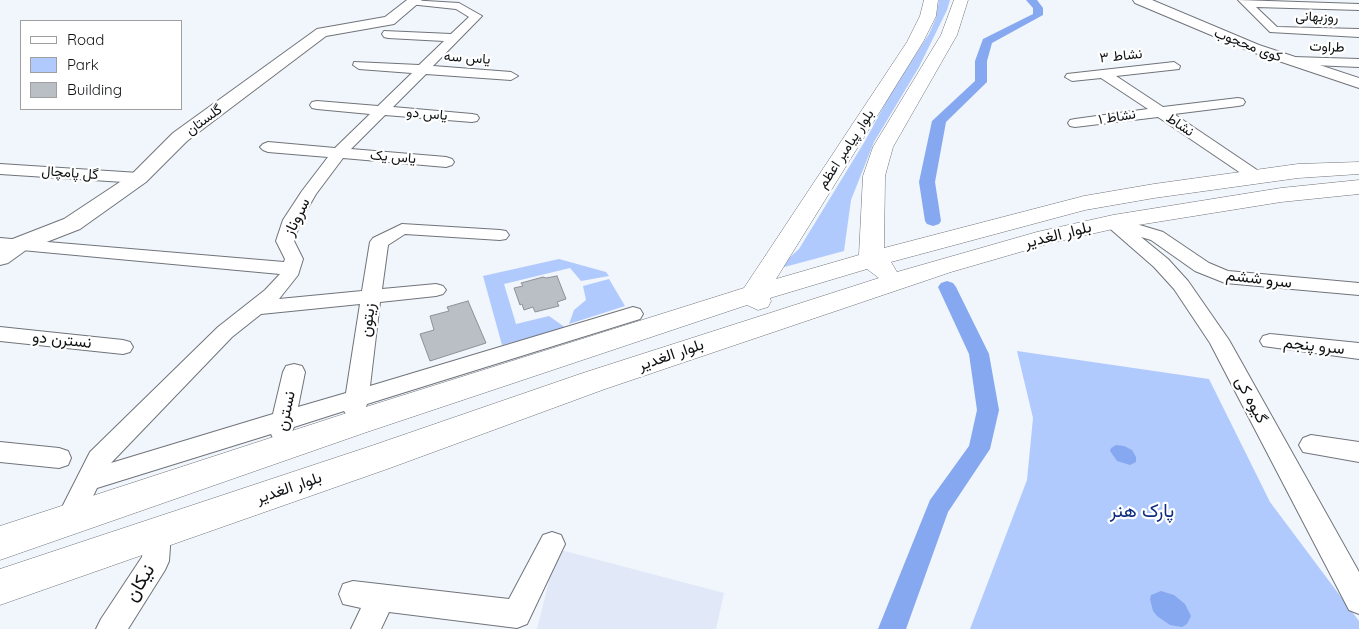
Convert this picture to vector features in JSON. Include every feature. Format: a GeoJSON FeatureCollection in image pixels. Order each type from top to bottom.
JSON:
{"type":"FeatureCollection","features":[{"type":"Feature","properties":{"kind":"main road","name":"بلوار پیامبر اعظم"},"geometry":{"type":"LineString","coordinates":[[753,294],[915,42],[928,16],[932,0]]}},
{"type":"Feature","properties":{"kind":"main road","name":"بلوار پیامبر اعظم"},"geometry":{"type":"LineString","coordinates":[[872,259],[874,176],[880,156],[949,35],[961,0]]}},
{"type":"Feature","properties":{"kind":"main road","name":"بلوار الغدیر"},"geometry":{"type":"LineString","coordinates":[[0,543],[278,449],[355,411],[989,226],[1084,204],[1257,176],[1307,170],[1359,168]]}},
{"type":"Feature","properties":{"kind":"main road","name":"بلوار الغدیر"},"geometry":{"type":"LineString","coordinates":[[0,587],[894,280],[1046,237],[1113,222],[1281,195],[1359,187]]}},
{"type":"Feature","properties":{"kind":"main road"},"geometry":{"type":"LineString","coordinates":[[872,259],[894,280]]}},
{"type":"Feature","properties":{"kind":"main road"},"geometry":{"type":"LineString","coordinates":[[753,294],[774,321]]}},
{"type":"Feature","properties":{"kind":"street","name":"کوی محجوب"},"geometry":{"type":"LineString","coordinates":[[1140,0],[1254,48],[1359,83]]}},
{"type":"Feature","properties":{"kind":"street","name":"سروناز"},"geometry":{"type":"LineString","coordinates":[[290,269],[294,259],[285,241],[292,220],[308,194],[340,152],[451,38],[476,16],[459,6],[414,1]]}},
{"type":"Feature","properties":{"kind":"street","name":"گلستان"},"geometry":{"type":"LineString","coordinates":[[0,258],[9,244],[72,224],[139,178],[180,137],[322,32],[388,21],[414,1]]}},
{"type":"Feature","properties":{"kind":"street"},"geometry":{"type":"LineString","coordinates":[[1244,1],[1359,7]]}},
{"type":"Feature","properties":{"kind":"street","name":"روزبهانی"},"geometry":{"type":"LineString","coordinates":[[1244,1],[1274,30],[1359,33]]}},
{"type":"Feature","properties":{"kind":"street"},"geometry":{"type":"LineString","coordinates":[[388,34],[451,38]]}},
{"type":"Feature","properties":{"kind":"street","name":"طراوت"},"geometry":{"type":"LineString","coordinates":[[1293,61],[1359,63]]}},
{"type":"Feature","properties":{"kind":"street","name":"یاس سه"},"geometry":{"type":"LineString","coordinates":[[359,65],[511,76]]}},
{"type":"Feature","properties":{"kind":"street","name":"نشاط ۳"},"geometry":{"type":"LineString","coordinates":[[1072,77],[1174,66]]}},
{"type":"Feature","properties":{"kind":"street","name":"نشاط"},"geometry":{"type":"LineString","coordinates":[[1103,73],[1257,176]]}},
{"type":"Feature","properties":{"kind":"street","name":"نشاط ۱"},"geometry":{"type":"LineString","coordinates":[[1076,124],[1159,111],[1238,102]]}},
{"type":"Feature","properties":{"kind":"street","name":"یاس دو"},"geometry":{"type":"LineString","coordinates":[[317,105],[472,118]]}},
{"type":"Feature","properties":{"kind":"street","name":"یاس یک"},"geometry":{"type":"LineString","coordinates":[[268,147],[446,162]]}},
{"type":"Feature","properties":{"kind":"street","name":"گل پامچال"},"geometry":{"type":"LineString","coordinates":[[0,169],[139,178]]}},
{"type":"Feature","properties":{"kind":"street","name":"سرو ششم"},"geometry":{"type":"LineString","coordinates":[[1113,222],[1157,236],[1202,268],[1225,277],[1359,289]]}},
{"type":"Feature","properties":{"kind":"street","name":"گیوه کی"},"geometry":{"type":"LineString","coordinates":[[1113,222],[1161,263],[1181,285],[1219,340],[1359,600]]}},
{"type":"Feature","properties":{"kind":"street","name":"زیتون"},"geometry":{"type":"LineString","coordinates":[[355,411],[379,242],[402,229],[500,236]]}},
{"type":"Feature","properties":{"kind":"street"},"geometry":{"type":"LineString","coordinates":[[9,244],[290,269],[289,275],[272,295],[225,332],[99,459],[68,519]]}},
{"type":"Feature","properties":{"kind":"street"},"geometry":{"type":"LineString","coordinates":[[256,308],[436,290]]}},
{"type":"Feature","properties":{"kind":"street"},"geometry":{"type":"LineString","coordinates":[[88,480],[283,421],[355,411],[633,314]]}},
{"type":"Feature","properties":{"kind":"street","name":"نسترن دو"},"geometry":{"type":"LineString","coordinates":[[0,334],[123,347]]}},
{"type":"Feature","properties":{"kind":"street","name":"سرو پنجم"},"geometry":{"type":"LineString","coordinates":[[1270,341],[1359,350]]}},
{"type":"Feature","properties":{"kind":"street","name":"نسترن"},"geometry":{"type":"LineString","coordinates":[[278,449],[294,372]]}},
{"type":"Feature","properties":{"kind":"street"},"geometry":{"type":"LineString","coordinates":[[1310,445],[1359,452]]}},
{"type":"Feature","properties":{"kind":"street"},"geometry":{"type":"LineString","coordinates":[[0,452],[59,458]]}},
{"type":"Feature","properties":{"kind":"street","name":"نیکان"},"geometry":{"type":"LineString","coordinates":[[111,629],[155,561],[158,532]]}},
{"type":"Feature","properties":{"kind":"street"},"geometry":{"type":"LineString","coordinates":[[366,629],[367,596],[517,614],[552,544]]}},
{"type":"Feature","properties":{"kind":"shaded area"},"geometry":{"type":"Polygon","coordinates":[[[1116,445],[1132,450],[1136,457],[1136,462],[1130,465],[1117,461],[1110,451],[1116,445]]]}},
{"type":"Feature","properties":{"kind":"shaded area"},"geometry":{"type":"Polygon","coordinates":[[[557,549],[724,593],[716,629],[537,629],[557,549]]]}},
{"type":"Feature","properties":{"kind":"shaded area"},"geometry":{"type":"Polygon","coordinates":[[[1161,591],[1174,595],[1185,604],[1191,616],[1187,624],[1182,627],[1170,625],[1153,611],[1151,595],[1161,591]]]}},
{"type":"Feature","properties":{"kind":"green space"},"geometry":{"type":"Polygon","coordinates":[[[939,0],[950,0],[947,10],[919,67],[874,142],[851,200],[844,251],[777,269],[799,249],[865,141],[893,89],[929,34],[936,18],[939,0]]]}},
{"type":"Feature","properties":{"kind":"green space"},"geometry":{"type":"Polygon","coordinates":[[[559,259],[606,272],[609,276],[581,281],[570,268],[504,284],[516,324],[549,316],[566,328],[502,345],[483,276],[559,259]]]}},
{"type":"Feature","properties":{"kind":"green space"},"geometry":{"type":"Polygon","coordinates":[[[609,279],[625,306],[569,324],[574,310],[586,300],[583,286],[609,279]]]}},
{"type":"Feature","properties":{"kind":"green space","name":"پارک هنر"},"geometry":{"type":"Polygon","coordinates":[[[1017,351],[1209,379],[1270,502],[1359,621],[1359,629],[970,629],[1027,480],[1033,418],[1017,351]]]}},
{"type":"Feature","properties":{"kind":"building"},"geometry":{"type":"Polygon","coordinates":[[[557,276],[566,299],[557,302],[559,306],[535,312],[533,307],[524,310],[522,304],[520,305],[514,288],[523,286],[521,283],[543,277],[557,276]]]}},
{"type":"Feature","properties":{"kind":"building"},"geometry":{"type":"Polygon","coordinates":[[[468,301],[486,343],[430,361],[420,334],[434,330],[430,316],[449,311],[447,307],[468,301]]]}},
{"type":"Feature","properties":{"kind":"waterway"},"geometry":{"type":"LineString","coordinates":[[933,221],[927,182],[939,121],[981,82],[981,61],[987,41],[1038,15],[1038,8],[1031,0]]}},
{"type":"Feature","properties":{"kind":"waterway"},"geometry":{"type":"LineString","coordinates":[[892,629],[938,507],[979,449],[988,410],[979,354],[947,287]]}}]}
